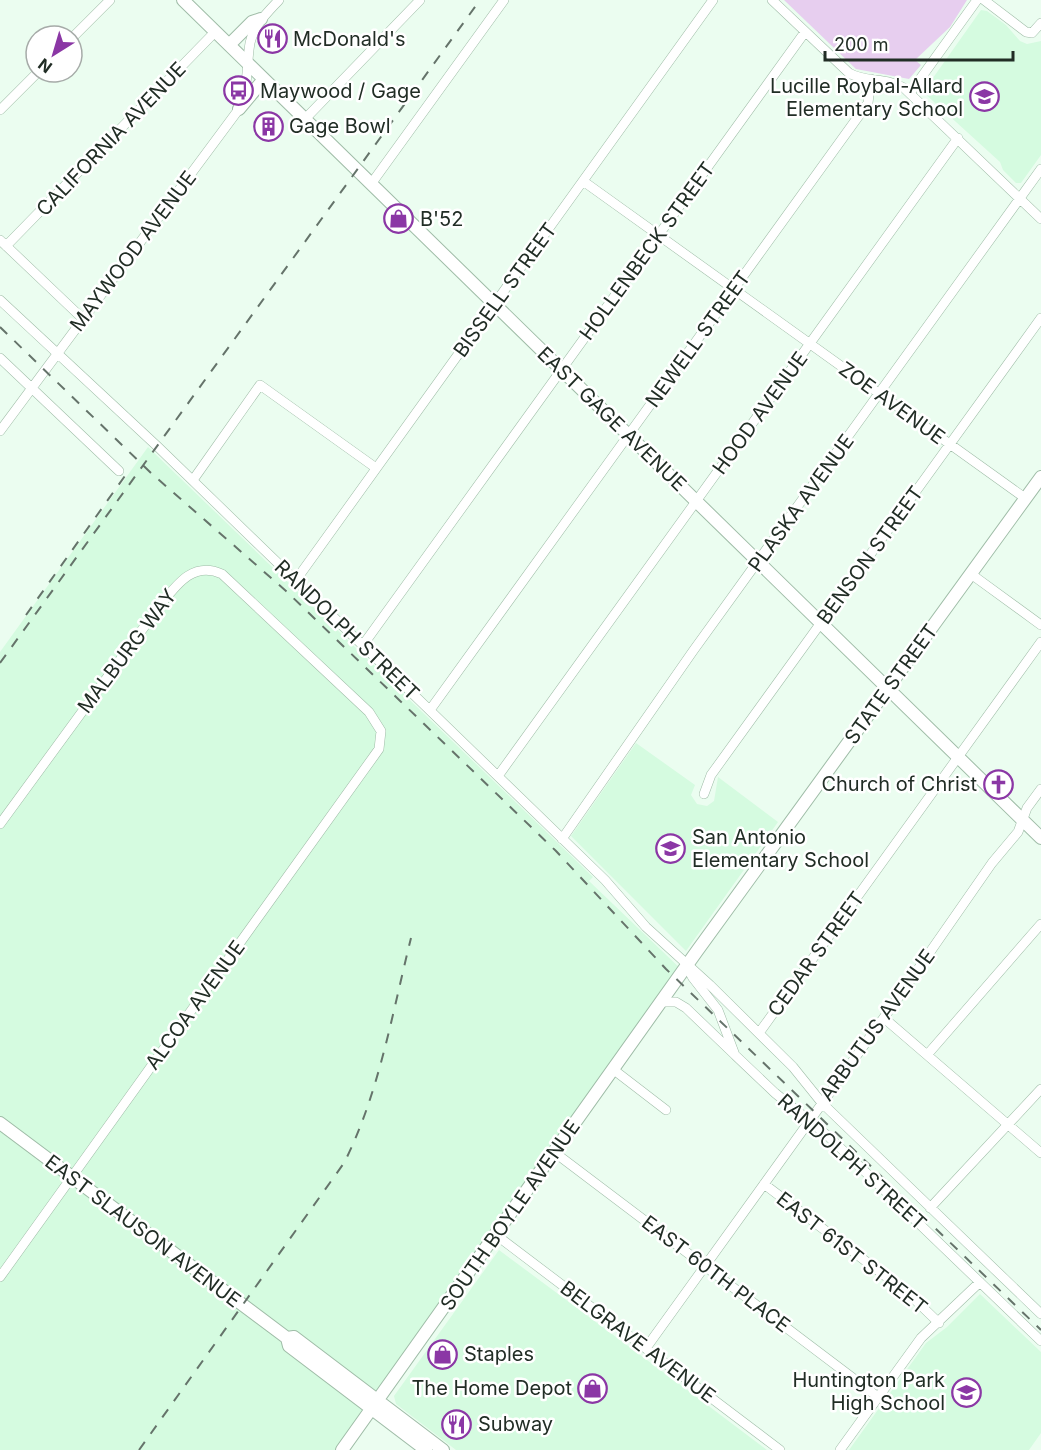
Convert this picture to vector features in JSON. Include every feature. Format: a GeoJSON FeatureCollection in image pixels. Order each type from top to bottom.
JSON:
{"type":"FeatureCollection","features":[{"type":"Feature","properties":{"kind":"main road","name":"EAST GAGE AVENUE"},"geometry":{"type":"LineString","coordinates":[[183,0],[1041,838]]}},
{"type":"Feature","properties":{"kind":"main road"},"geometry":{"type":"LineString","coordinates":[[229,45],[252,22],[261,19]]}},
{"type":"Feature","properties":{"kind":"main road"},"geometry":{"type":"LineString","coordinates":[[239,109],[264,79]]}},
{"type":"Feature","properties":{"kind":"main road","name":"STATE STREET"},"geometry":{"type":"LineString","coordinates":[[678,981],[1041,477]]}},
{"type":"Feature","properties":{"kind":"main road","name":"SOUTH BOYLE AVENUE"},"geometry":{"type":"LineString","coordinates":[[342,1450],[678,981]]}},
{"type":"Feature","properties":{"kind":"main road","name":"EAST SLAUSON AVENUE"},"geometry":{"type":"LineString","coordinates":[[0,1123],[287,1338],[294,1337],[426,1450]]}},
{"type":"Feature","properties":{"kind":"main road","name":"EAST SLAUSON AVENUE"},"geometry":{"type":"LineString","coordinates":[[374,1405],[443,1450]]}},
{"type":"Feature","properties":{"kind":"street"},"geometry":{"type":"LineString","coordinates":[[84,26],[110,0]]}},
{"type":"Feature","properties":{"kind":"street"},"geometry":{"type":"LineString","coordinates":[[248,64],[250,42],[261,19],[279,0]]}},
{"type":"Feature","properties":{"kind":"street"},"geometry":{"type":"LineString","coordinates":[[305,119],[420,0]]}},
{"type":"Feature","properties":{"kind":"street"},"geometry":{"type":"LineString","coordinates":[[371,184],[504,0]]}},
{"type":"Feature","properties":{"kind":"street","name":"BISSELL STREET"},"geometry":{"type":"LineString","coordinates":[[296,580],[713,0]]}},
{"type":"Feature","properties":{"kind":"street"},"geometry":{"type":"LineString","coordinates":[[772,0],[849,73],[889,81],[910,93],[1041,219]]}},
{"type":"Feature","properties":{"kind":"street"},"geometry":{"type":"LineString","coordinates":[[910,93],[977,0]]}},
{"type":"Feature","properties":{"kind":"street"},"geometry":{"type":"LineString","coordinates":[[984,0],[1026,32],[1032,33],[1041,23]]}},
{"type":"Feature","properties":{"kind":"street","name":"CALIFORNIA AVENUE"},"geometry":{"type":"LineString","coordinates":[[3,243],[215,32]]}},
{"type":"Feature","properties":{"kind":"street","name":"HOLLENBECK STREET"},"geometry":{"type":"LineString","coordinates":[[363,645],[805,32]]}},
{"type":"Feature","properties":{"kind":"street","name":"MAYWOOD AVENUE"},"geometry":{"type":"LineString","coordinates":[[0,431],[239,109],[246,92],[248,64]]}},
{"type":"Feature","properties":{"kind":"street","name":"NEWELL STREET"},"geometry":{"type":"LineString","coordinates":[[430,710],[868,103],[871,79]]}},
{"type":"Feature","properties":{"kind":"street"},"geometry":{"type":"LineString","coordinates":[[0,110],[26,84]]}},
{"type":"Feature","properties":{"kind":"street","name":"HOOD AVENUE"},"geometry":{"type":"LineString","coordinates":[[498,776],[958,138]]}},
{"type":"Feature","properties":{"kind":"street","name":"PLASKA AVENUE"},"geometry":{"type":"LineString","coordinates":[[562,839],[1041,169]]}},
{"type":"Feature","properties":{"kind":"street","name":"ZOE AVENUE"},"geometry":{"type":"LineString","coordinates":[[583,181],[1025,498]]}},
{"type":"Feature","properties":{"kind":"street"},"geometry":{"type":"LineString","coordinates":[[3,243],[82,318]]}},
{"type":"Feature","properties":{"kind":"street","name":"RANDOLPH STREET"},"geometry":{"type":"LineString","coordinates":[[0,300],[193,480],[605,880],[646,927],[687,967],[697,973],[798,1072],[806,1086],[822,1103],[1041,1314]]}},
{"type":"Feature","properties":{"kind":"street","name":"BENSON STREET"},"geometry":{"type":"LineString","coordinates":[[704,794],[711,775],[1041,318]]}},
{"type":"Feature","properties":{"kind":"street"},"geometry":{"type":"LineString","coordinates":[[0,358],[118,471]]}},
{"type":"Feature","properties":{"kind":"street"},"geometry":{"type":"LineString","coordinates":[[193,480],[260,385],[376,468]]}},
{"type":"Feature","properties":{"kind":"street","name":"MALBURG WAY"},"geometry":{"type":"LineString","coordinates":[[0,824],[158,608],[182,578],[201,569],[212,569],[222,574],[369,712],[381,731]]}},
{"type":"Feature","properties":{"kind":"street"},"geometry":{"type":"LineString","coordinates":[[971,574],[1041,625]]}},
{"type":"Feature","properties":{"kind":"street","name":"CEDAR STREET"},"geometry":{"type":"LineString","coordinates":[[759,1033],[1041,642]]}},
{"type":"Feature","properties":{"kind":"street","name":"ALCOA AVENUE"},"geometry":{"type":"LineString","coordinates":[[0,1277],[379,749],[381,731]]}},
{"type":"Feature","properties":{"kind":"street","name":"ARBUTUS AVENUE"},"geometry":{"type":"LineString","coordinates":[[646,1348],[884,1018],[992,863],[1018,832],[1028,808],[1041,789]]}},
{"type":"Feature","properties":{"kind":"street"},"geometry":{"type":"LineString","coordinates":[[927,1055],[1041,924]]}},
{"type":"Feature","properties":{"kind":"street","name":"RANDOLPH STREET"},"geometry":{"type":"LineString","coordinates":[[687,967],[718,1010],[735,1055],[775,1093],[809,1119],[1041,1341]]}},
{"type":"Feature","properties":{"kind":"street"},"geometry":{"type":"LineString","coordinates":[[662,1002],[676,1002],[686,1008],[735,1055]]}},
{"type":"Feature","properties":{"kind":"street"},"geometry":{"type":"LineString","coordinates":[[884,1018],[1041,1153]]}},
{"type":"Feature","properties":{"kind":"street"},"geometry":{"type":"LineString","coordinates":[[614,1071],[666,1110]]}},
{"type":"Feature","properties":{"kind":"street"},"geometry":{"type":"LineString","coordinates":[[930,1208],[1009,1126],[1041,1089]]}},
{"type":"Feature","properties":{"kind":"street","name":"EAST 60TH PLACE"},"geometry":{"type":"LineString","coordinates":[[554,1152],[878,1396]]}},
{"type":"Feature","properties":{"kind":"street","name":"EAST 61ST STREET"},"geometry":{"type":"LineString","coordinates":[[764,1184],[909,1294],[939,1323]]}},
{"type":"Feature","properties":{"kind":"street","name":"BELGRAVE AVENUE"},"geometry":{"type":"LineString","coordinates":[[496,1234],[780,1450]]}},
{"type":"Feature","properties":{"kind":"street"},"geometry":{"type":"LineString","coordinates":[[840,1450],[921,1338],[980,1282]]}},
{"type":"Feature","properties":{"kind":"shaded area"},"geometry":{"type":"Polygon","coordinates":[[[784,0],[967,0],[950,27],[915,60],[921,65],[909,79],[856,69],[784,0]]]}},
{"type":"Feature","properties":{"kind":"shaded area","name":"Lucille Roybal-Allard Elementary School"},"geometry":{"type":"Polygon","coordinates":[[[981,10],[987,11],[1006,25],[1020,41],[1027,44],[1041,41],[1041,155],[1021,183],[1016,183],[1003,170],[1000,162],[923,92],[981,10]]]}},
{"type":"Feature","properties":{"kind":"shaded area"},"geometry":{"type":"Polygon","coordinates":[[[148,447],[593,877],[589,881],[685,973],[345,1445],[351,1450],[0,1450],[0,652],[148,447]]]}},
{"type":"Feature","properties":{"kind":"shaded area","name":"San Antonio Elementary School"},"geometry":{"type":"Polygon","coordinates":[[[636,743],[695,785],[691,795],[697,804],[707,806],[714,801],[718,777],[778,822],[686,951],[571,836],[636,743]]]}},
{"type":"Feature","properties":{"kind":"shaded area"},"geometry":{"type":"Polygon","coordinates":[[[499,1250],[767,1450],[456,1450],[396,1404],[394,1396],[499,1250]]]}},
{"type":"Feature","properties":{"kind":"shaded area","name":"Huntington Park High School"},"geometry":{"type":"Polygon","coordinates":[[[980,1294],[1041,1352],[1041,1433],[1029,1450],[849,1450],[926,1343],[947,1327],[980,1294]]]}},
{"type":"Feature","properties":{"kind":"railway"},"geometry":{"type":"LineString","coordinates":[[0,663],[480,0]]}},
{"type":"Feature","properties":{"kind":"railway"},"geometry":{"type":"LineString","coordinates":[[0,327],[151,473],[286,591],[556,851],[666,969],[1041,1330]]}},
{"type":"Feature","properties":{"kind":"railway"},"geometry":{"type":"LineString","coordinates":[[26,615],[127,473]]}},
{"type":"Feature","properties":{"kind":"railway"},"geometry":{"type":"LineString","coordinates":[[139,1450],[344,1163],[376,1082],[411,938]]}},
{"type":"Feature","properties":{"kind":"place","name":"McDonald's"},"geometry":{"type":"Point","coordinates":[272,39]}},
{"type":"Feature","properties":{"kind":"place","name":"Maywood / Gage"},"geometry":{"type":"Point","coordinates":[239,91]}},
{"type":"Feature","properties":{"kind":"place","name":"Lucille Roybal-Allard Elementary School"},"geometry":{"type":"Point","coordinates":[984,97]}},
{"type":"Feature","properties":{"kind":"place","name":"Gage Bowl"},"geometry":{"type":"Point","coordinates":[268,126]}},
{"type":"Feature","properties":{"kind":"place","name":"B'52"},"geometry":{"type":"Point","coordinates":[399,219]}},
{"type":"Feature","properties":{"kind":"place","name":"Church of Christ"},"geometry":{"type":"Point","coordinates":[998,784]}},
{"type":"Feature","properties":{"kind":"place","name":"San Antonio Elementary School"},"geometry":{"type":"Point","coordinates":[671,848]}},
{"type":"Feature","properties":{"kind":"place","name":"Staples"},"geometry":{"type":"Point","coordinates":[443,1354]}},
{"type":"Feature","properties":{"kind":"place","name":"The Home Depot"},"geometry":{"type":"Point","coordinates":[593,1388]}},
{"type":"Feature","properties":{"kind":"place","name":"Huntington Park High School"},"geometry":{"type":"Point","coordinates":[966,1392]}},
{"type":"Feature","properties":{"kind":"place","name":"Subway"},"geometry":{"type":"Point","coordinates":[457,1424]}}]}
